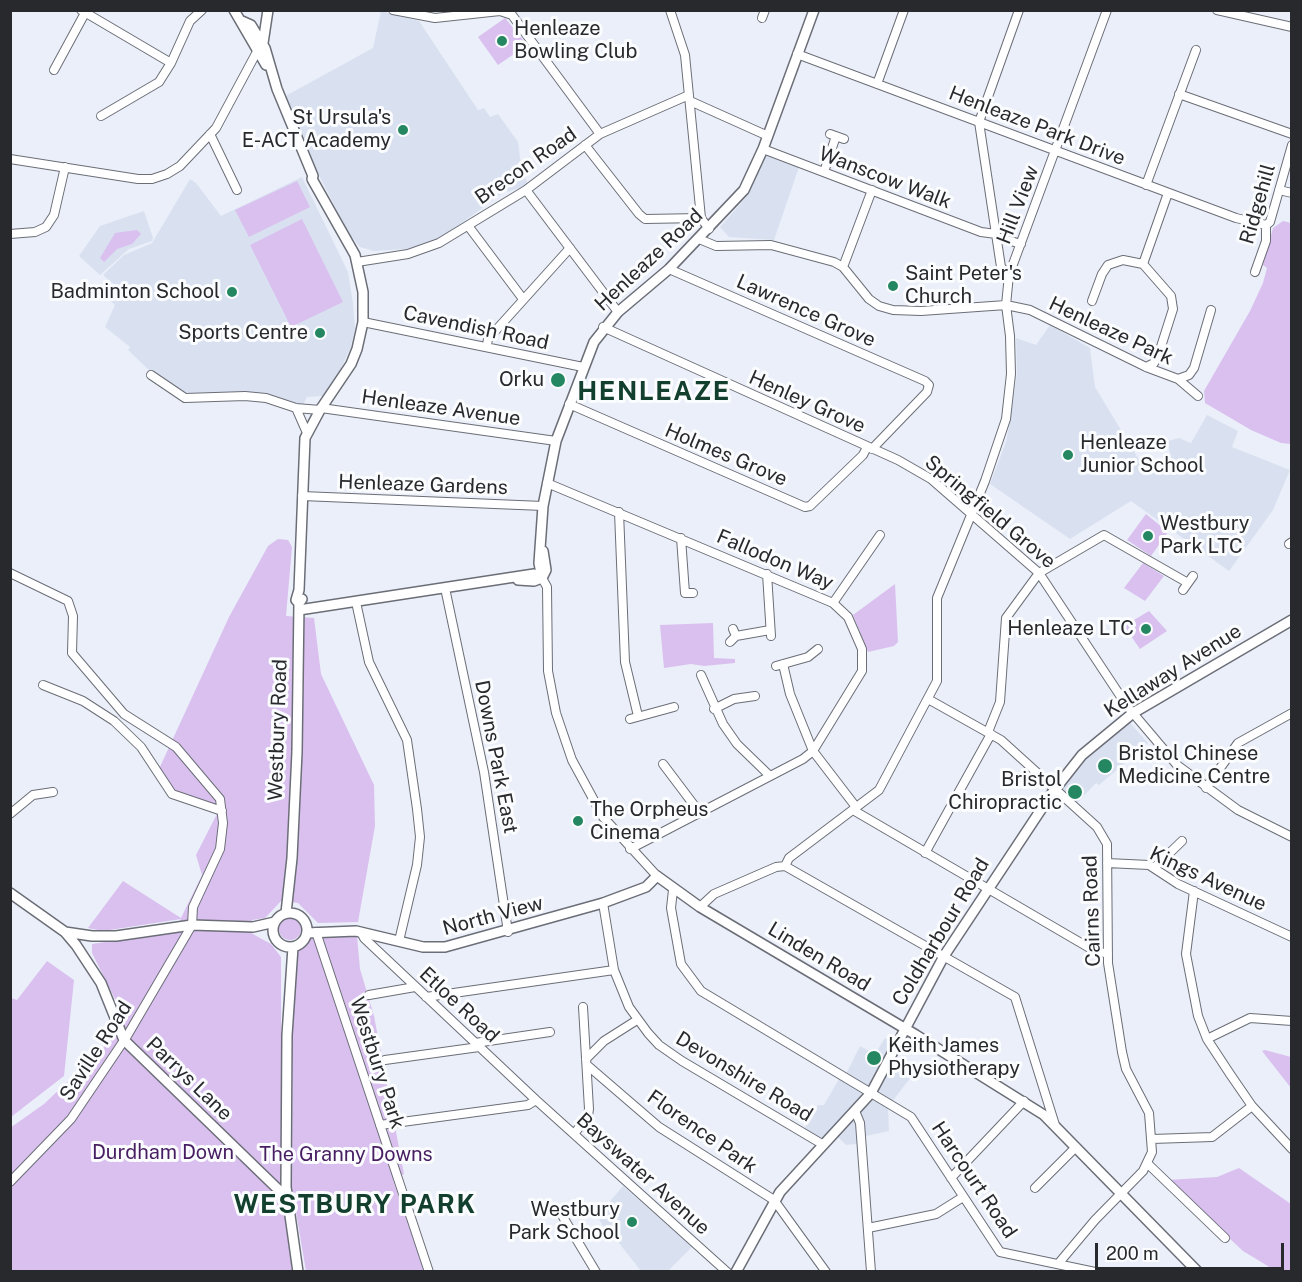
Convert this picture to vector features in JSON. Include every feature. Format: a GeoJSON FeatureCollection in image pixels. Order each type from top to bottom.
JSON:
{"type":"FeatureCollection","features":[{"type":"Feature","properties":{"kind":"main road"},"geometry":{"type":"LineString","coordinates":[[234,10],[242,21]]}},
{"type":"Feature","properties":{"kind":"main road","name":"Henleaze Road"},"geometry":{"type":"LineString","coordinates":[[542,578],[546,570],[542,544],[543,506],[547,483],[556,441],[582,367],[603,327],[699,240],[744,190],[768,136],[810,11]]}},
{"type":"Feature","properties":{"kind":"main road","name":"Westbury Road"},"geometry":{"type":"LineString","coordinates":[[242,21],[257,21],[267,13]]}},
{"type":"Feature","properties":{"kind":"main road","name":"Westbury Road"},"geometry":{"type":"LineString","coordinates":[[260,46],[267,13]]}},
{"type":"Feature","properties":{"kind":"main road","name":"Westbury Road"},"geometry":{"type":"LineString","coordinates":[[242,21],[251,25],[313,176],[320,184],[318,187],[356,258],[363,292],[363,322],[351,364],[320,409],[308,432],[312,436],[306,448],[299,590],[296,600],[299,607],[297,752],[290,913]]}},
{"type":"Feature","properties":{"kind":"main road"},"geometry":{"type":"LineString","coordinates":[[299,607],[356,602],[513,579],[529,581],[542,578]]}},
{"type":"Feature","properties":{"kind":"main road","name":"Kellaway Avenue"},"geometry":{"type":"LineString","coordinates":[[1056,787],[1086,751],[1133,713],[1292,620]]}},
{"type":"Feature","properties":{"kind":"main road","name":"Coldharbour Road"},"geometry":{"type":"LineString","coordinates":[[736,1272],[774,1200],[822,1144],[872,1093],[944,956],[1056,787]]}},
{"type":"Feature","properties":{"kind":"main road","name":"North View"},"geometry":{"type":"LineString","coordinates":[[310,930],[361,932],[434,949],[508,932],[603,903],[646,886],[657,876]]}},
{"type":"Feature","properties":{"kind":"main road","name":"Linden Road"},"geometry":{"type":"LineString","coordinates":[[657,876],[673,890],[700,907],[1024,1101],[1055,1125],[1198,1272]]}},
{"type":"Feature","properties":{"kind":"main road","name":"Parrys Lane"},"geometry":{"type":"LineString","coordinates":[[10,893],[65,932],[101,983],[127,1041],[274,1188],[287,1198]]}},
{"type":"Feature","properties":{"kind":"main road"},"geometry":{"type":"LineString","coordinates":[[290,913],[302,918],[310,930],[302,942],[290,946],[274,937],[275,922],[290,913]]}},
{"type":"Feature","properties":{"kind":"main road","name":"Parrys Lane"},"geometry":{"type":"LineString","coordinates":[[65,932],[92,936],[116,936],[192,925],[253,927],[275,922]]}},
{"type":"Feature","properties":{"kind":"main road","name":"Parrys Lane"},"geometry":{"type":"LineString","coordinates":[[253,927],[274,937]]}},
{"type":"Feature","properties":{"kind":"main road"},"geometry":{"type":"LineString","coordinates":[[290,946],[286,1186],[298,1272]]}},
{"type":"Feature","properties":{"kind":"main road"},"geometry":{"type":"LineString","coordinates":[[274,1188],[286,1186]]}},
{"type":"Feature","properties":{"kind":"street"},"geometry":{"type":"LineString","coordinates":[[101,116],[152,88],[171,63],[190,21],[202,10]]}},
{"type":"Feature","properties":{"kind":"street"},"geometry":{"type":"LineString","coordinates":[[393,10],[435,18],[500,11],[512,15],[600,134]]}},
{"type":"Feature","properties":{"kind":"street"},"geometry":{"type":"LineString","coordinates":[[670,10],[685,56],[701,218],[709,229]]}},
{"type":"Feature","properties":{"kind":"street"},"geometry":{"type":"LineString","coordinates":[[877,84],[904,10]]}},
{"type":"Feature","properties":{"kind":"street"},"geometry":{"type":"LineString","coordinates":[[785,866],[789,858],[879,790],[936,681],[937,597],[1006,419],[1011,374],[1006,305],[1009,275],[1001,267],[979,122],[1019,10]]}},
{"type":"Feature","properties":{"kind":"street","name":"Hill View"},"geometry":{"type":"LineString","coordinates":[[1009,275],[1107,10]]}},
{"type":"Feature","properties":{"kind":"street"},"geometry":{"type":"LineString","coordinates":[[1217,10],[1246,14],[1292,27]]}},
{"type":"Feature","properties":{"kind":"street"},"geometry":{"type":"LineString","coordinates":[[54,70],[83,12],[171,63]]}},
{"type":"Feature","properties":{"kind":"street"},"geometry":{"type":"LineString","coordinates":[[10,159],[152,179],[180,166],[210,134],[260,46]]}},
{"type":"Feature","properties":{"kind":"street"},"geometry":{"type":"LineString","coordinates":[[1146,184],[1196,50]]}},
{"type":"Feature","properties":{"kind":"street","name":"Henleaze Park Drive"},"geometry":{"type":"LineString","coordinates":[[797,54],[1168,193],[1257,225],[1266,225]]}},
{"type":"Feature","properties":{"kind":"street"},"geometry":{"type":"LineString","coordinates":[[1179,94],[1292,134]]}},
{"type":"Feature","properties":{"kind":"street"},"geometry":{"type":"LineString","coordinates":[[689,98],[768,136]]}},
{"type":"Feature","properties":{"kind":"street","name":"Brecon Road"},"geometry":{"type":"LineString","coordinates":[[356,258],[380,257],[425,249],[469,227],[526,190],[600,134],[689,98]]}},
{"type":"Feature","properties":{"kind":"street"},"geometry":{"type":"LineString","coordinates":[[210,134],[237,190]]}},
{"type":"Feature","properties":{"kind":"street"},"geometry":{"type":"LineString","coordinates":[[824,172],[833,136],[844,139]]}},
{"type":"Feature","properties":{"kind":"street"},"geometry":{"type":"LineString","coordinates":[[585,145],[645,219],[701,218]]}},
{"type":"Feature","properties":{"kind":"street","name":"Ridgehill"},"geometry":{"type":"LineString","coordinates":[[1255,272],[1266,241],[1266,225],[1270,222],[1292,145]]}},
{"type":"Feature","properties":{"kind":"street","name":"Wanscow Walk"},"geometry":{"type":"LineString","coordinates":[[763,149],[981,232],[1021,244]]}},
{"type":"Feature","properties":{"kind":"street"},"geometry":{"type":"LineString","coordinates":[[10,234],[35,232],[46,226],[54,215],[65,167]]}},
{"type":"Feature","properties":{"kind":"street"},"geometry":{"type":"LineString","coordinates":[[526,190],[618,312]]}},
{"type":"Feature","properties":{"kind":"street"},"geometry":{"type":"LineString","coordinates":[[699,240],[716,246],[771,245],[834,262],[843,267],[872,190]]}},
{"type":"Feature","properties":{"kind":"street"},"geometry":{"type":"LineString","coordinates":[[1279,190],[1292,193]]}},
{"type":"Feature","properties":{"kind":"street"},"geometry":{"type":"LineString","coordinates":[[1143,264],[1168,193]]}},
{"type":"Feature","properties":{"kind":"street"},"geometry":{"type":"LineString","coordinates":[[469,227],[523,299]]}},
{"type":"Feature","properties":{"kind":"street"},"geometry":{"type":"LineString","coordinates":[[487,345],[488,339],[570,248]]}},
{"type":"Feature","properties":{"kind":"street"},"geometry":{"type":"LineString","coordinates":[[1092,301],[1102,274],[1108,265],[1123,260],[1143,264],[1171,296],[1173,303],[1158,356],[1154,363],[1146,367]]}},
{"type":"Feature","properties":{"kind":"street","name":"Henleaze Park"},"geometry":{"type":"LineString","coordinates":[[843,267],[869,299],[879,306],[893,310],[921,311],[1006,305],[1030,310],[1146,367],[1178,379],[1198,396]]}},
{"type":"Feature","properties":{"kind":"street","name":"Lawrence Grove"},"geometry":{"type":"LineString","coordinates":[[669,269],[929,385],[927,392],[870,448]]}},
{"type":"Feature","properties":{"kind":"street"},"geometry":{"type":"LineString","coordinates":[[1178,379],[1192,372],[1211,310]]}},
{"type":"Feature","properties":{"kind":"street","name":"Cavendish Road"},"geometry":{"type":"LineString","coordinates":[[363,322],[487,345],[582,367]]}},
{"type":"Feature","properties":{"kind":"street"},"geometry":{"type":"LineString","coordinates":[[1207,322],[1216,324]]}},
{"type":"Feature","properties":{"kind":"street","name":"Henley Grove"},"geometry":{"type":"LineString","coordinates":[[603,327],[870,448]]}},
{"type":"Feature","properties":{"kind":"street","name":"Henleaze Avenue"},"geometry":{"type":"LineString","coordinates":[[152,375],[185,398],[255,397],[283,402],[296,408],[320,409],[556,441]]}},
{"type":"Feature","properties":{"kind":"street","name":"Holmes Grove"},"geometry":{"type":"LineString","coordinates":[[569,404],[805,507],[810,506],[870,448]]}},
{"type":"Feature","properties":{"kind":"street"},"geometry":{"type":"LineString","coordinates":[[296,408],[308,432]]}},
{"type":"Feature","properties":{"kind":"street","name":"Springfield Grove"},"geometry":{"type":"LineString","coordinates":[[870,448],[915,469],[1039,573],[1133,713],[1177,765],[1206,788],[1253,819],[1292,837]]}},
{"type":"Feature","properties":{"kind":"street","name":"Fallodon Way"},"geometry":{"type":"LineString","coordinates":[[547,483],[833,603],[848,617],[864,660],[862,671],[813,751]]}},
{"type":"Feature","properties":{"kind":"street","name":"Henleaze Gardens"},"geometry":{"type":"LineString","coordinates":[[302,496],[543,506]]}},
{"type":"Feature","properties":{"kind":"street"},"geometry":{"type":"LineString","coordinates":[[620,512],[625,662],[634,718],[674,707]]}},
{"type":"Feature","properties":{"kind":"street"},"geometry":{"type":"LineString","coordinates":[[833,603],[880,535]]}},
{"type":"Feature","properties":{"kind":"street"},"geometry":{"type":"LineString","coordinates":[[925,853],[989,733],[1000,702],[1006,618],[1039,573],[1104,535],[1188,583]]}},
{"type":"Feature","properties":{"kind":"street"},"geometry":{"type":"LineString","coordinates":[[681,538],[685,593],[693,593]]}},
{"type":"Feature","properties":{"kind":"street"},"geometry":{"type":"LineString","coordinates":[[10,573],[68,601],[73,616],[72,653],[124,714],[176,747],[219,799],[222,811]]}},
{"type":"Feature","properties":{"kind":"street"},"geometry":{"type":"LineString","coordinates":[[733,635],[770,633],[767,574]]}},
{"type":"Feature","properties":{"kind":"street"},"geometry":{"type":"LineString","coordinates":[[542,578],[547,587],[548,671],[556,713],[572,760],[598,811],[630,849],[657,876]]}},
{"type":"Feature","properties":{"kind":"street","name":"Downs Park East"},"geometry":{"type":"LineString","coordinates":[[445,588],[484,772],[508,932]]}},
{"type":"Feature","properties":{"kind":"street"},"geometry":{"type":"LineString","coordinates":[[356,602],[369,662],[407,740],[417,809],[420,837],[417,865],[399,940]]}},
{"type":"Feature","properties":{"kind":"street"},"geometry":{"type":"LineString","coordinates":[[816,655],[780,665],[813,751],[855,808],[925,853],[1090,947],[1108,954]]}},
{"type":"Feature","properties":{"kind":"street"},"geometry":{"type":"LineString","coordinates":[[701,675],[701,688],[737,744],[770,777]]}},
{"type":"Feature","properties":{"kind":"street"},"geometry":{"type":"LineString","coordinates":[[43,686],[83,701],[114,721],[141,747],[172,794],[222,811]]}},
{"type":"Feature","properties":{"kind":"street"},"geometry":{"type":"LineString","coordinates":[[714,709],[750,693]]}},
{"type":"Feature","properties":{"kind":"street","name":"Cairns Road"},"geometry":{"type":"LineString","coordinates":[[928,699],[989,733],[1056,787],[1103,834],[1107,844],[1108,954],[1126,1069],[1149,1113],[1152,1139],[1148,1164]]}},
{"type":"Feature","properties":{"kind":"street"},"geometry":{"type":"LineString","coordinates":[[1206,788],[1238,743],[1292,713]]}},
{"type":"Feature","properties":{"kind":"street"},"geometry":{"type":"LineString","coordinates":[[630,849],[646,843],[770,777],[813,751]]}},
{"type":"Feature","properties":{"kind":"street"},"geometry":{"type":"LineString","coordinates":[[663,764],[700,813]]}},
{"type":"Feature","properties":{"kind":"street"},"geometry":{"type":"LineString","coordinates":[[10,814],[33,795],[53,792]]}},
{"type":"Feature","properties":{"kind":"street","name":"Saville Road"},"geometry":{"type":"LineString","coordinates":[[10,1182],[70,1119],[127,1041],[192,925],[192,911],[220,849],[222,811]]}},
{"type":"Feature","properties":{"kind":"street"},"geometry":{"type":"LineString","coordinates":[[1154,868],[1182,841]]}},
{"type":"Feature","properties":{"kind":"street"},"geometry":{"type":"LineString","coordinates":[[637,856],[646,843]]}},
{"type":"Feature","properties":{"kind":"street","name":"Kings Avenue"},"geometry":{"type":"LineString","coordinates":[[1107,863],[1145,864],[1194,891],[1292,937]]}},
{"type":"Feature","properties":{"kind":"street"},"geometry":{"type":"LineString","coordinates":[[700,907],[714,894],[776,867],[785,866],[1017,1000],[1055,1125]]}},
{"type":"Feature","properties":{"kind":"street","name":"Harcourt Road"},"geometry":{"type":"LineString","coordinates":[[673,890],[671,908],[681,964],[700,991],[911,1117],[1000,1252],[1095,1272]]}},
{"type":"Feature","properties":{"kind":"street"},"geometry":{"type":"LineString","coordinates":[[1194,891],[1186,954],[1191,989],[1207,1039],[1252,1106],[1292,1149]]}},
{"type":"Feature","properties":{"kind":"street","name":"Devonshire Road"},"geometry":{"type":"LineString","coordinates":[[603,903],[614,970],[637,1020],[659,1045],[822,1144]]}},
{"type":"Feature","properties":{"kind":"street","name":"Westbury Park"},"geometry":{"type":"LineString","coordinates":[[310,930],[320,942],[429,1272]]}},
{"type":"Feature","properties":{"kind":"street","name":"Etloe Road"},"geometry":{"type":"LineString","coordinates":[[361,932],[364,938],[536,1100]]}},
{"type":"Feature","properties":{"kind":"street"},"geometry":{"type":"LineString","coordinates":[[1090,947],[1107,944]]}},
{"type":"Feature","properties":{"kind":"street"},"geometry":{"type":"LineString","coordinates":[[426,997],[614,970]]}},
{"type":"Feature","properties":{"kind":"street"},"geometry":{"type":"LineString","coordinates":[[369,994],[416,987]]}},
{"type":"Feature","properties":{"kind":"street"},"geometry":{"type":"LineString","coordinates":[[574,1134],[588,1116],[583,1007]]}},
{"type":"Feature","properties":{"kind":"street"},"geometry":{"type":"LineString","coordinates":[[1207,1039],[1250,1018],[1292,1021]]}},
{"type":"Feature","properties":{"kind":"street"},"geometry":{"type":"LineString","coordinates":[[587,1062],[604,1041],[637,1020]]}},
{"type":"Feature","properties":{"kind":"street"},"geometry":{"type":"LineString","coordinates":[[385,1060],[550,1032]]}},
{"type":"Feature","properties":{"kind":"street","name":"Florence Park"},"geometry":{"type":"LineString","coordinates":[[587,1062],[659,1127],[774,1200]]}},
{"type":"Feature","properties":{"kind":"street"},"geometry":{"type":"LineString","coordinates":[[380,1125],[528,1105],[536,1100]]}},
{"type":"Feature","properties":{"kind":"street","name":"Bayswater Avenue"},"geometry":{"type":"LineString","coordinates":[[536,1100],[727,1272]]}},
{"type":"Feature","properties":{"kind":"street"},"geometry":{"type":"LineString","coordinates":[[951,1178],[1024,1101]]}},
{"type":"Feature","properties":{"kind":"street"},"geometry":{"type":"LineString","coordinates":[[1152,1139],[1212,1137],[1252,1106]]}},
{"type":"Feature","properties":{"kind":"street"},"geometry":{"type":"LineString","coordinates":[[855,1111],[860,1123],[871,1272]]}},
{"type":"Feature","properties":{"kind":"street"},"geometry":{"type":"LineString","coordinates":[[1035,1188],[1076,1147]]}},
{"type":"Feature","properties":{"kind":"street"},"geometry":{"type":"LineString","coordinates":[[1058,1264],[1148,1164],[1225,1238]]}},
{"type":"Feature","properties":{"kind":"street"},"geometry":{"type":"LineString","coordinates":[[868,1228],[936,1214],[963,1197]]}},
{"type":"Feature","properties":{"kind":"street"},"geometry":{"type":"LineString","coordinates":[[774,1200],[826,1272]]}},
{"type":"Feature","properties":{"kind":"street"},"geometry":{"type":"LineString","coordinates":[[563,1217],[596,1272]]}},
{"type":"Feature","properties":{"kind":"shaded area","name":"St Ursula's E-ACT Academy"},"geometry":{"type":"Polygon","coordinates":[[[381,11],[419,21],[478,110],[484,108],[490,117],[498,114],[518,142],[521,166],[527,185],[508,192],[507,190],[448,233],[427,244],[406,249],[374,251],[360,247],[349,234],[280,99],[373,48],[381,11]]]}},
{"type":"Feature","properties":{"kind":"shaded area"},"geometry":{"type":"Polygon","coordinates":[[[765,154],[799,167],[774,240],[729,237],[720,227],[748,195],[765,154]]]}},
{"type":"Feature","properties":{"kind":"shaded area","name":"Badminton School"},"geometry":{"type":"Polygon","coordinates":[[[302,177],[348,272],[353,303],[355,329],[350,349],[335,381],[323,396],[307,397],[303,405],[297,406],[269,396],[198,395],[180,391],[151,372],[128,350],[130,347],[105,327],[115,305],[107,298],[117,287],[103,275],[124,255],[152,243],[190,179],[196,183],[221,216],[302,177]]]}},
{"type":"Feature","properties":{"kind":"shaded area","name":"Badminton School"},"geometry":{"type":"Polygon","coordinates":[[[144,211],[152,241],[129,249],[100,275],[79,256],[100,226],[144,211]]]}},
{"type":"Feature","properties":{"kind":"shaded area","name":"Henleaze Junior School"},"geometry":{"type":"Polygon","coordinates":[[[1050,325],[1090,348],[1095,387],[1144,468],[1171,462],[1168,441],[1179,438],[1191,443],[1207,415],[1238,431],[1232,447],[1290,470],[1273,510],[1229,571],[1131,501],[1070,539],[990,484],[1006,442],[1012,409],[1017,373],[1016,338],[1036,345],[1050,325]]]}},
{"type":"Feature","properties":{"kind":"shaded area"},"geometry":{"type":"Polygon","coordinates":[[[1130,723],[1148,743],[1099,785],[1096,783],[1075,805],[1057,789],[1089,754],[1130,723]]]}},
{"type":"Feature","properties":{"kind":"shaded area"},"geometry":{"type":"Polygon","coordinates":[[[885,1038],[900,1047],[891,1063],[911,1077],[888,1107],[889,1131],[866,1136],[865,1143],[846,1145],[839,1138],[820,1138],[804,1129],[818,1105],[824,1105],[839,1079],[843,1080],[860,1046],[875,1054],[885,1038]]]}},
{"type":"Feature","properties":{"kind":"shaded area","name":"Westbury Park School"},"geometry":{"type":"Polygon","coordinates":[[[623,1186],[692,1247],[668,1271],[641,1271],[611,1233],[608,1234],[594,1211],[602,1202],[606,1206],[623,1186]]]}},
{"type":"Feature","properties":{"kind":"green space","name":"Henleaze Bowling Club"},"geometry":{"type":"Polygon","coordinates":[[[505,18],[527,45],[498,65],[478,37],[505,18]]]}},
{"type":"Feature","properties":{"kind":"green space"},"geometry":{"type":"Polygon","coordinates":[[[297,181],[310,207],[249,237],[235,210],[297,181]]]}},
{"type":"Feature","properties":{"kind":"green space"},"geometry":{"type":"Polygon","coordinates":[[[302,219],[343,302],[291,327],[250,245],[302,219]]]}},
{"type":"Feature","properties":{"kind":"green space"},"geometry":{"type":"Polygon","coordinates":[[[1283,221],[1291,223],[1291,444],[1281,443],[1251,430],[1205,403],[1204,391],[1250,311],[1263,283],[1267,268],[1263,265],[1273,228],[1283,221]]]}},
{"type":"Feature","properties":{"kind":"green space"},"geometry":{"type":"Polygon","coordinates":[[[137,230],[141,234],[132,244],[117,249],[104,262],[100,258],[115,233],[137,230]]]}},
{"type":"Feature","properties":{"kind":"green space","name":"Westbury Park LTC"},"geometry":{"type":"Polygon","coordinates":[[[1146,514],[1168,532],[1151,556],[1127,540],[1146,514]]]}},
{"type":"Feature","properties":{"kind":"green space","name":"Durdham Down"},"geometry":{"type":"Polygon","coordinates":[[[278,539],[288,540],[292,547],[286,616],[314,618],[321,674],[374,785],[375,826],[358,922],[318,923],[298,903],[281,901],[265,918],[252,920],[251,933],[271,944],[281,957],[281,1173],[292,1271],[11,1271],[10,1128],[44,1104],[104,1047],[123,1015],[92,953],[92,944],[173,932],[181,919],[103,931],[88,928],[123,881],[181,918],[202,875],[196,855],[220,808],[174,792],[159,769],[229,617],[268,546],[278,539]]]}},
{"type":"Feature","properties":{"kind":"green space","name":"Henleaze LTC"},"geometry":{"type":"Polygon","coordinates":[[[1143,563],[1164,576],[1145,601],[1124,588],[1143,563]]]}},
{"type":"Feature","properties":{"kind":"green space"},"geometry":{"type":"Polygon","coordinates":[[[895,584],[898,642],[894,646],[868,652],[853,615],[895,584]]]}},
{"type":"Feature","properties":{"kind":"green space","name":"Henleaze LTC"},"geometry":{"type":"Polygon","coordinates":[[[1149,611],[1167,631],[1140,649],[1124,626],[1149,611]]]}},
{"type":"Feature","properties":{"kind":"green space"},"geometry":{"type":"Polygon","coordinates":[[[713,623],[714,658],[735,659],[735,663],[704,666],[691,664],[664,668],[660,625],[713,623]]]}},
{"type":"Feature","properties":{"kind":"green space"},"geometry":{"type":"Polygon","coordinates":[[[290,918],[298,921],[301,929],[298,937],[290,940],[282,937],[279,929],[282,921],[290,918]]]}},
{"type":"Feature","properties":{"kind":"green space","name":"The Granny Downs"},"geometry":{"type":"Polygon","coordinates":[[[313,932],[357,936],[360,969],[374,1016],[404,1174],[393,1180],[424,1271],[306,1271],[292,1189],[293,952],[313,932]]]}},
{"type":"Feature","properties":{"kind":"green space"},"geometry":{"type":"Polygon","coordinates":[[[47,961],[74,980],[64,1076],[11,1117],[11,998],[17,1000],[47,961]]]}},
{"type":"Feature","properties":{"kind":"green space"},"geometry":{"type":"Polygon","coordinates":[[[1262,1051],[1291,1057],[1291,1088],[1262,1051]]]}},
{"type":"Feature","properties":{"kind":"green space"},"geometry":{"type":"Polygon","coordinates":[[[1239,1168],[1291,1204],[1291,1271],[1276,1271],[1243,1251],[1167,1180],[1217,1177],[1239,1168]]]}},
{"type":"Feature","properties":{"kind":"place","name":"Henleaze Bowling Club"},"geometry":{"type":"Point","coordinates":[502,41]}},
{"type":"Feature","properties":{"kind":"place","name":"St Ursula's E-ACT Academy"},"geometry":{"type":"Point","coordinates":[403,130]}},
{"type":"Feature","properties":{"kind":"place","name":"Saint Peter's Church"},"geometry":{"type":"Point","coordinates":[893,286]}},
{"type":"Feature","properties":{"kind":"place","name":"Badminton School"},"geometry":{"type":"Point","coordinates":[232,292]}},
{"type":"Feature","properties":{"kind":"place","name":"Sports Centre"},"geometry":{"type":"Point","coordinates":[320,333]}},
{"type":"Feature","properties":{"kind":"place","name":"Orku"},"geometry":{"type":"Point","coordinates":[558,380]}},
{"type":"Feature","properties":{"kind":"place","name":"Henleaze Junior School"},"geometry":{"type":"Point","coordinates":[1068,455]}},
{"type":"Feature","properties":{"kind":"place","name":"Westbury Park LTC"},"geometry":{"type":"Point","coordinates":[1148,536]}},
{"type":"Feature","properties":{"kind":"place","name":"Henleaze LTC"},"geometry":{"type":"Point","coordinates":[1146,629]}},
{"type":"Feature","properties":{"kind":"place","name":"Bristol Chinese Medicine Centre"},"geometry":{"type":"Point","coordinates":[1105,766]}},
{"type":"Feature","properties":{"kind":"place","name":"Bristol Chiropractic"},"geometry":{"type":"Point","coordinates":[1075,792]}},
{"type":"Feature","properties":{"kind":"place","name":"The Orpheus Cinema"},"geometry":{"type":"Point","coordinates":[578,821]}},
{"type":"Feature","properties":{"kind":"place","name":"Keith James Physiotherapy"},"geometry":{"type":"Point","coordinates":[874,1058]}},
{"type":"Feature","properties":{"kind":"place","name":"Westbury Park School"},"geometry":{"type":"Point","coordinates":[632,1222]}},
{"type":"Feature","properties":{"kind":"district","name":"HENLEAZE"},"geometry":{"type":"Point","coordinates":[654,392]}},
{"type":"Feature","properties":{"kind":"district","name":"WESTBURY PARK"},"geometry":{"type":"Point","coordinates":[355,1205]}}]}
